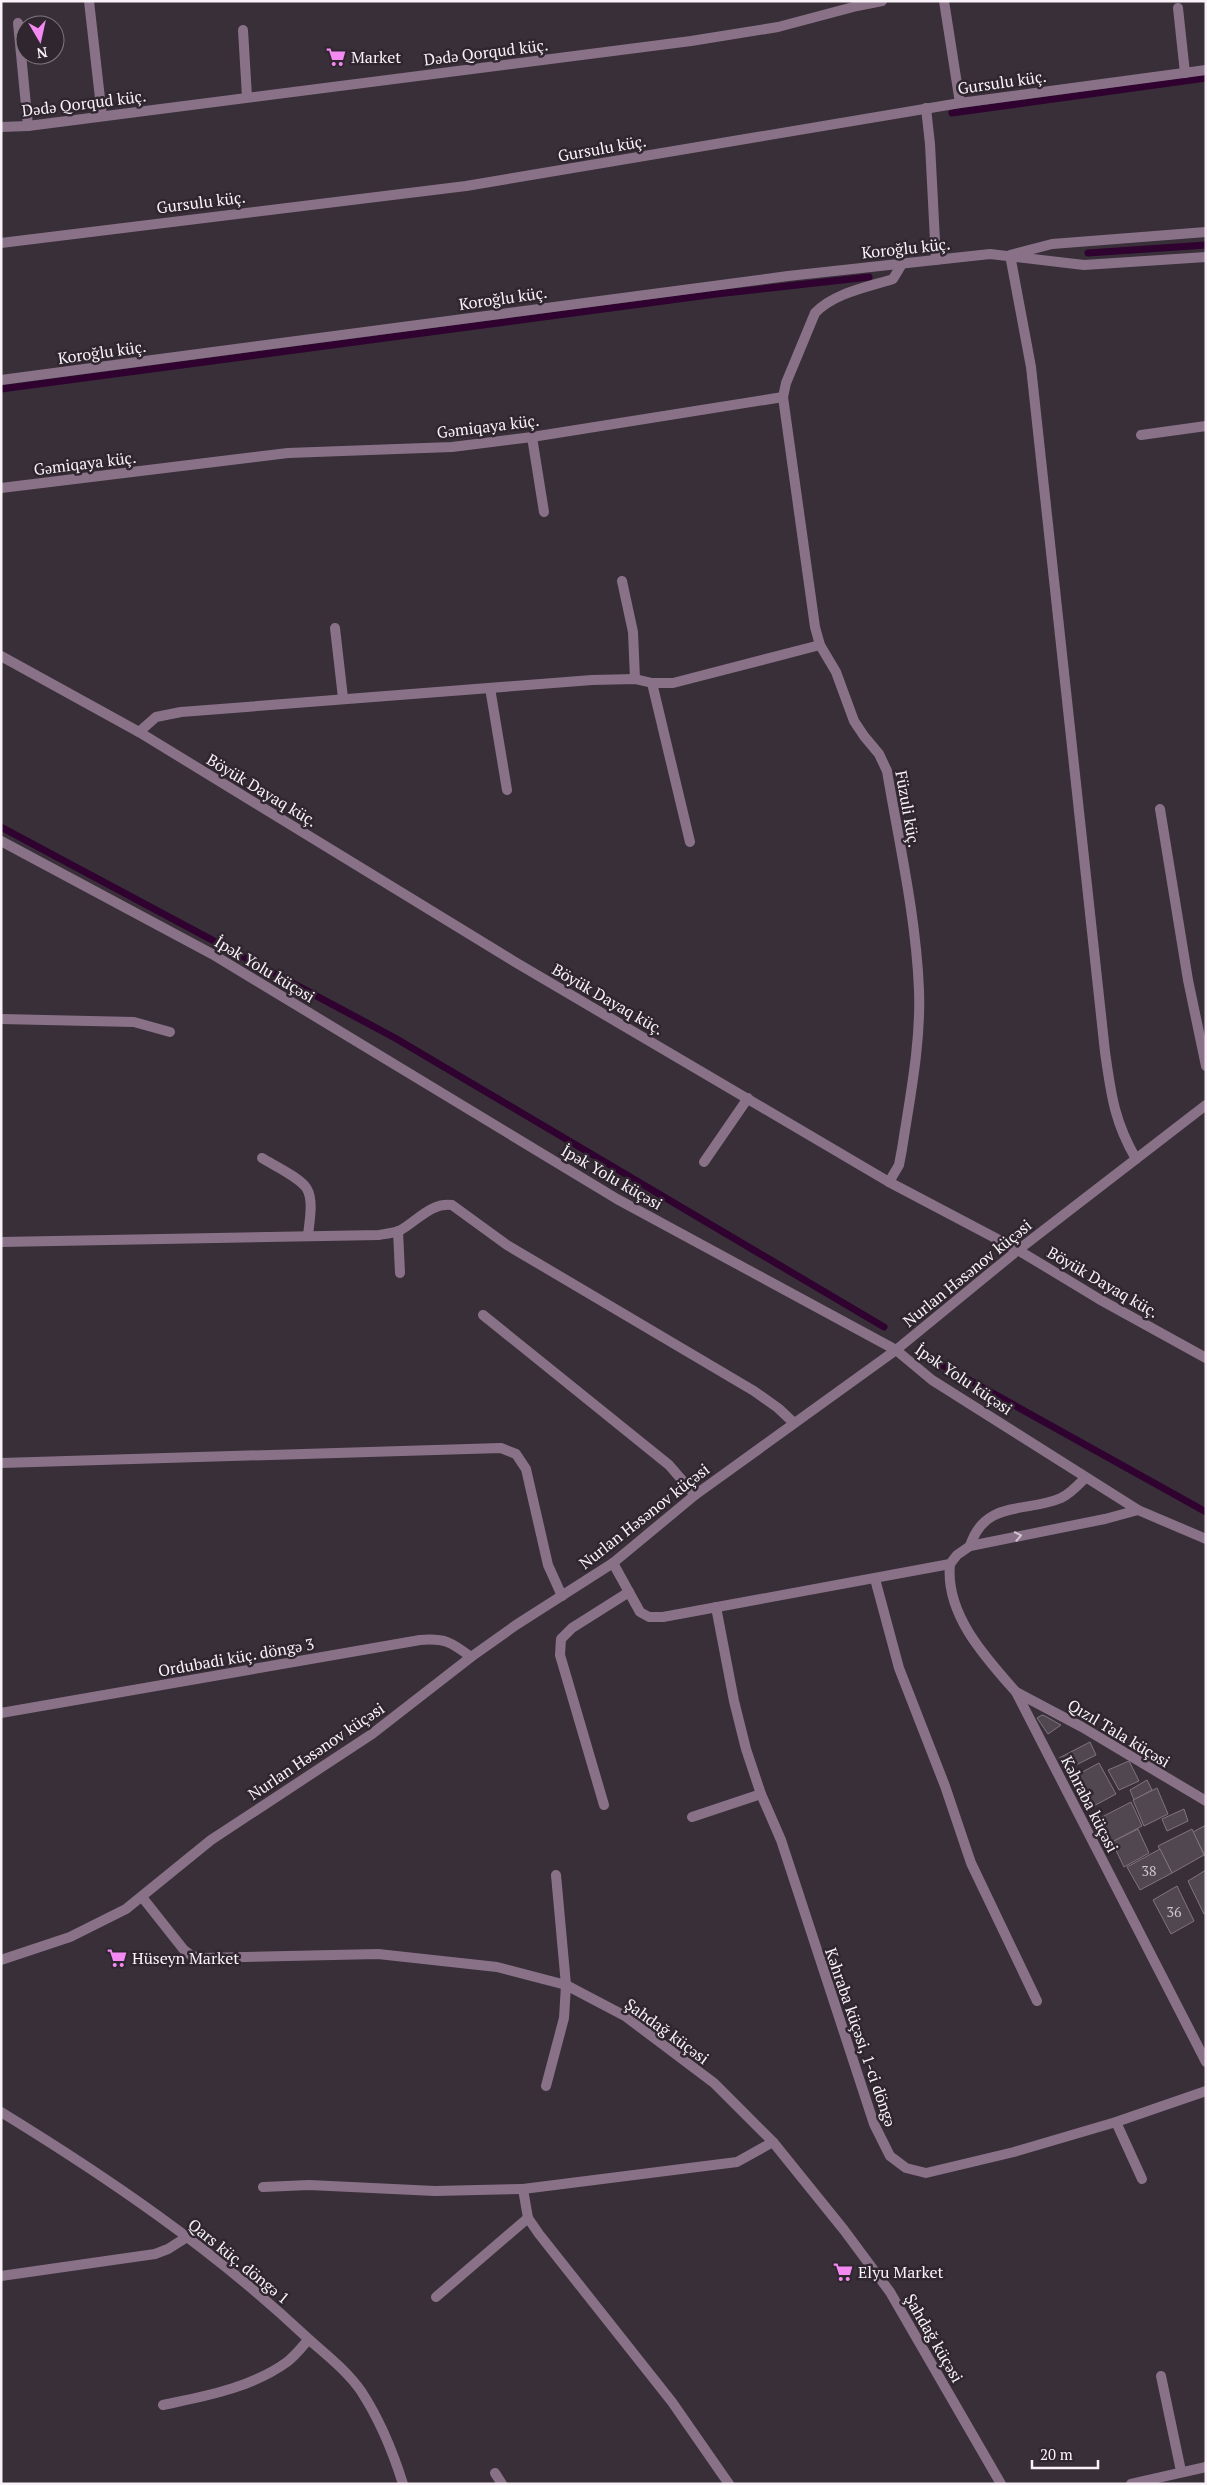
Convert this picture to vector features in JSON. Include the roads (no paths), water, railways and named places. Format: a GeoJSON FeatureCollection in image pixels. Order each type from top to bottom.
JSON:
{"type":"FeatureCollection","features":[{"type":"Feature","properties":{"kind":"street"},"geometry":{"type":"LineString","coordinates":[[89,1],[102,116]]}},
{"type":"Feature","properties":{"kind":"street","name":"Dədə Qorqud küç."},"geometry":{"type":"LineString","coordinates":[[1,127],[28,126],[691,42],[778,27],[836,6],[882,1]]}},
{"type":"Feature","properties":{"kind":"street"},"geometry":{"type":"LineString","coordinates":[[944,1],[960,102]]}},
{"type":"Feature","properties":{"kind":"street"},"geometry":{"type":"LineString","coordinates":[[1178,8],[1185,73]]}},
{"type":"Feature","properties":{"kind":"street"},"geometry":{"type":"LineString","coordinates":[[243,30],[247,97]]}},
{"type":"Feature","properties":{"kind":"street"},"geometry":{"type":"LineString","coordinates":[[22,65],[28,126]]}},
{"type":"Feature","properties":{"kind":"street","name":"Gursulu küç."},"geometry":{"type":"LineString","coordinates":[[1,243],[466,186],[960,102],[1206,70]]}},
{"type":"Feature","properties":{"kind":"street"},"geometry":{"type":"LineString","coordinates":[[926,108],[932,162],[936,260]]}},
{"type":"Feature","properties":{"kind":"street","name":"Koroğlu küç."},"geometry":{"type":"LineString","coordinates":[[1010,255],[1052,244],[1206,232]]}},
{"type":"Feature","properties":{"kind":"street","name":"Koroğlu küç."},"geometry":{"type":"LineString","coordinates":[[1,380],[778,277],[990,254],[1010,255],[1065,265],[1206,257]]}},
{"type":"Feature","properties":{"kind":"street"},"geometry":{"type":"LineString","coordinates":[[1010,255],[1031,367],[1105,1052],[1114,1114],[1123,1136],[1136,1159]]}},
{"type":"Feature","properties":{"kind":"street"},"geometry":{"type":"LineString","coordinates":[[783,397],[786,383],[815,313],[822,305],[833,299],[893,278],[902,264]]}},
{"type":"Feature","properties":{"kind":"street","name":"Gəmiqaya küç."},"geometry":{"type":"LineString","coordinates":[[1,488],[288,453],[452,447],[532,437],[783,397]]}},
{"type":"Feature","properties":{"kind":"street","name":"Füzuli küç."},"geometry":{"type":"LineString","coordinates":[[783,397],[810,604],[820,645],[836,672],[854,721],[879,754],[886,770],[916,941],[919,992],[917,1042],[902,1149],[899,1164],[889,1182]]}},
{"type":"Feature","properties":{"kind":"street"},"geometry":{"type":"LineString","coordinates":[[1141,435],[1206,426]]}},
{"type":"Feature","properties":{"kind":"street"},"geometry":{"type":"LineString","coordinates":[[532,437],[544,512]]}},
{"type":"Feature","properties":{"kind":"street"},"geometry":{"type":"LineString","coordinates":[[622,581],[633,632],[635,679]]}},
{"type":"Feature","properties":{"kind":"street"},"geometry":{"type":"LineString","coordinates":[[335,628],[343,698]]}},
{"type":"Feature","properties":{"kind":"street"},"geometry":{"type":"LineString","coordinates":[[139,732],[156,718],[181,712],[343,698],[635,679],[652,683],[673,683],[820,645]]}},
{"type":"Feature","properties":{"kind":"street","name":"Böyük Dayaq küç."},"geometry":{"type":"LineString","coordinates":[[1,656],[139,732],[515,962],[889,1182],[1018,1250],[1099,1299],[1206,1358]]}},
{"type":"Feature","properties":{"kind":"street"},"geometry":{"type":"LineString","coordinates":[[652,683],[690,842]]}},
{"type":"Feature","properties":{"kind":"street"},"geometry":{"type":"LineString","coordinates":[[490,688],[507,790]]}},
{"type":"Feature","properties":{"kind":"street"},"geometry":{"type":"LineString","coordinates":[[1160,809],[1188,980],[1206,1066]]}},
{"type":"Feature","properties":{"kind":"street","name":"İpək Yolu küçəsi"},"geometry":{"type":"LineString","coordinates":[[1,841],[212,954],[617,1199],[896,1350],[932,1380],[1138,1510],[1206,1539]]}},
{"type":"Feature","properties":{"kind":"street"},"geometry":{"type":"LineString","coordinates":[[1,1019],[134,1022],[170,1032]]}},
{"type":"Feature","properties":{"kind":"street"},"geometry":{"type":"LineString","coordinates":[[704,1162],[748,1098]]}},
{"type":"Feature","properties":{"kind":"street","name":"Nurlan Həsənov küçəsi"},"geometry":{"type":"LineString","coordinates":[[1,1960],[70,1937],[100,1924],[142,1897],[211,1840],[372,1734],[471,1657],[613,1563],[695,1495],[896,1350],[1018,1250],[1206,1105]]}},
{"type":"Feature","properties":{"kind":"street"},"geometry":{"type":"LineString","coordinates":[[262,1158],[300,1182],[308,1190],[310,1202],[308,1236]]}},
{"type":"Feature","properties":{"kind":"street"},"geometry":{"type":"LineString","coordinates":[[1,1242],[308,1236],[352,1237],[398,1231],[435,1207],[444,1204],[452,1205],[507,1245],[754,1391],[778,1408],[794,1424]]}},
{"type":"Feature","properties":{"kind":"street"},"geometry":{"type":"LineString","coordinates":[[398,1231],[400,1274]]}},
{"type":"Feature","properties":{"kind":"street"},"geometry":{"type":"LineString","coordinates":[[483,1315],[669,1465],[695,1495]]}},
{"type":"Feature","properties":{"kind":"street"},"geometry":{"type":"LineString","coordinates":[[1,1463],[501,1448],[516,1454],[526,1469],[545,1557],[562,1596]]}},
{"type":"Feature","properties":{"kind":"street"},"geometry":{"type":"LineString","coordinates":[[970,1546],[979,1527],[992,1516],[1009,1509],[1059,1499],[1070,1493],[1085,1478]]}},
{"type":"Feature","properties":{"kind":"street"},"geometry":{"type":"LineString","coordinates":[[613,1563],[640,1612],[650,1617],[662,1618],[950,1564],[957,1555],[970,1546],[1106,1519],[1138,1510]]}},
{"type":"Feature","properties":{"kind":"street","name":"Kəhraba küçəsi"},"geometry":{"type":"LineString","coordinates":[[950,1564],[948,1579],[962,1621],[986,1656],[1016,1692],[1206,2062]]}},
{"type":"Feature","properties":{"kind":"street"},"geometry":{"type":"LineString","coordinates":[[875,1579],[899,1668],[948,1794],[971,1864],[1037,2001]]}},
{"type":"Feature","properties":{"kind":"street"},"geometry":{"type":"LineString","coordinates":[[604,1805],[560,1655],[561,1640],[572,1628],[629,1592]]}},
{"type":"Feature","properties":{"kind":"street","name":"Kəhraba küçəsi, 1-ci döngə"},"geometry":{"type":"LineString","coordinates":[[716,1608],[734,1700],[746,1749],[761,1794],[781,1840],[874,2124],[890,2156],[906,2168],[926,2172],[1014,2152],[1116,2122],[1206,2091]]}},
{"type":"Feature","properties":{"kind":"street","name":"Ordubadi küç. döngə 3"},"geometry":{"type":"LineString","coordinates":[[1,1713],[420,1640],[440,1639],[452,1643],[471,1657]]}},
{"type":"Feature","properties":{"kind":"street","name":"Qızıl Tala küçəsi"},"geometry":{"type":"LineString","coordinates":[[1016,1692],[1082,1727],[1206,1802]]}},
{"type":"Feature","properties":{"kind":"street"},"geometry":{"type":"LineString","coordinates":[[692,1817],[761,1794]]}},
{"type":"Feature","properties":{"kind":"street"},"geometry":{"type":"LineString","coordinates":[[546,2086],[564,2018],[566,1985],[556,1875]]}},
{"type":"Feature","properties":{"kind":"street","name":"Şahdağ küçəsi"},"geometry":{"type":"LineString","coordinates":[[142,1897],[184,1950],[197,1957],[378,1954],[498,1967],[566,1985],[625,2016],[706,2078],[773,2142],[844,2230],[890,2292],[1001,2484]]}},
{"type":"Feature","properties":{"kind":"street","name":"Qars küç. döngə 1"},"geometry":{"type":"LineString","coordinates":[[1,2112],[78,2160],[187,2237],[277,2310],[340,2367],[360,2391],[385,2434],[403,2484]]}},
{"type":"Feature","properties":{"kind":"street"},"geometry":{"type":"LineString","coordinates":[[1116,2122],[1142,2179]]}},
{"type":"Feature","properties":{"kind":"street"},"geometry":{"type":"LineString","coordinates":[[264,2187],[309,2185],[435,2191],[523,2189],[737,2162],[773,2142]]}},
{"type":"Feature","properties":{"kind":"street"},"geometry":{"type":"LineString","coordinates":[[523,2189],[528,2218],[672,2402],[729,2484]]}},
{"type":"Feature","properties":{"kind":"street"},"geometry":{"type":"LineString","coordinates":[[436,2297],[528,2218]]}},
{"type":"Feature","properties":{"kind":"street"},"geometry":{"type":"LineString","coordinates":[[1,2276],[155,2254],[168,2249],[187,2237]]}},
{"type":"Feature","properties":{"kind":"street"},"geometry":{"type":"LineString","coordinates":[[163,2405],[215,2394],[259,2378],[288,2361],[308,2340]]}},
{"type":"Feature","properties":{"kind":"street"},"geometry":{"type":"LineString","coordinates":[[1161,2376],[1181,2471]]}},
{"type":"Feature","properties":{"kind":"street"},"geometry":{"type":"LineString","coordinates":[[1131,2484],[1181,2471],[1206,2467]]}},
{"type":"Feature","properties":{"kind":"street"},"geometry":{"type":"LineString","coordinates":[[495,2473],[502,2484]]}},
{"type":"Feature","properties":{"kind":"waterway"},"geometry":{"type":"LineString","coordinates":[[952,113],[1206,78]]}},
{"type":"Feature","properties":{"kind":"waterway"},"geometry":{"type":"LineString","coordinates":[[1088,253],[1206,245]]}},
{"type":"Feature","properties":{"kind":"waterway"},"geometry":{"type":"LineString","coordinates":[[1,389],[716,294],[869,277]]}},
{"type":"Feature","properties":{"kind":"waterway"},"geometry":{"type":"LineString","coordinates":[[1,827],[395,1038],[884,1327]]}},
{"type":"Feature","properties":{"kind":"waterway"},"geometry":{"type":"LineString","coordinates":[[926,1356],[1206,1512]]}},
{"type":"Feature","properties":{"kind":"place","name":"Market"},"geometry":{"type":"Point","coordinates":[336,57]}},
{"type":"Feature","properties":{"kind":"place","name":"Hüseyn Market"},"geometry":{"type":"Point","coordinates":[117,1958]}},
{"type":"Feature","properties":{"kind":"place","name":"Elyu Market"},"geometry":{"type":"Point","coordinates":[843,2272]}}]}
